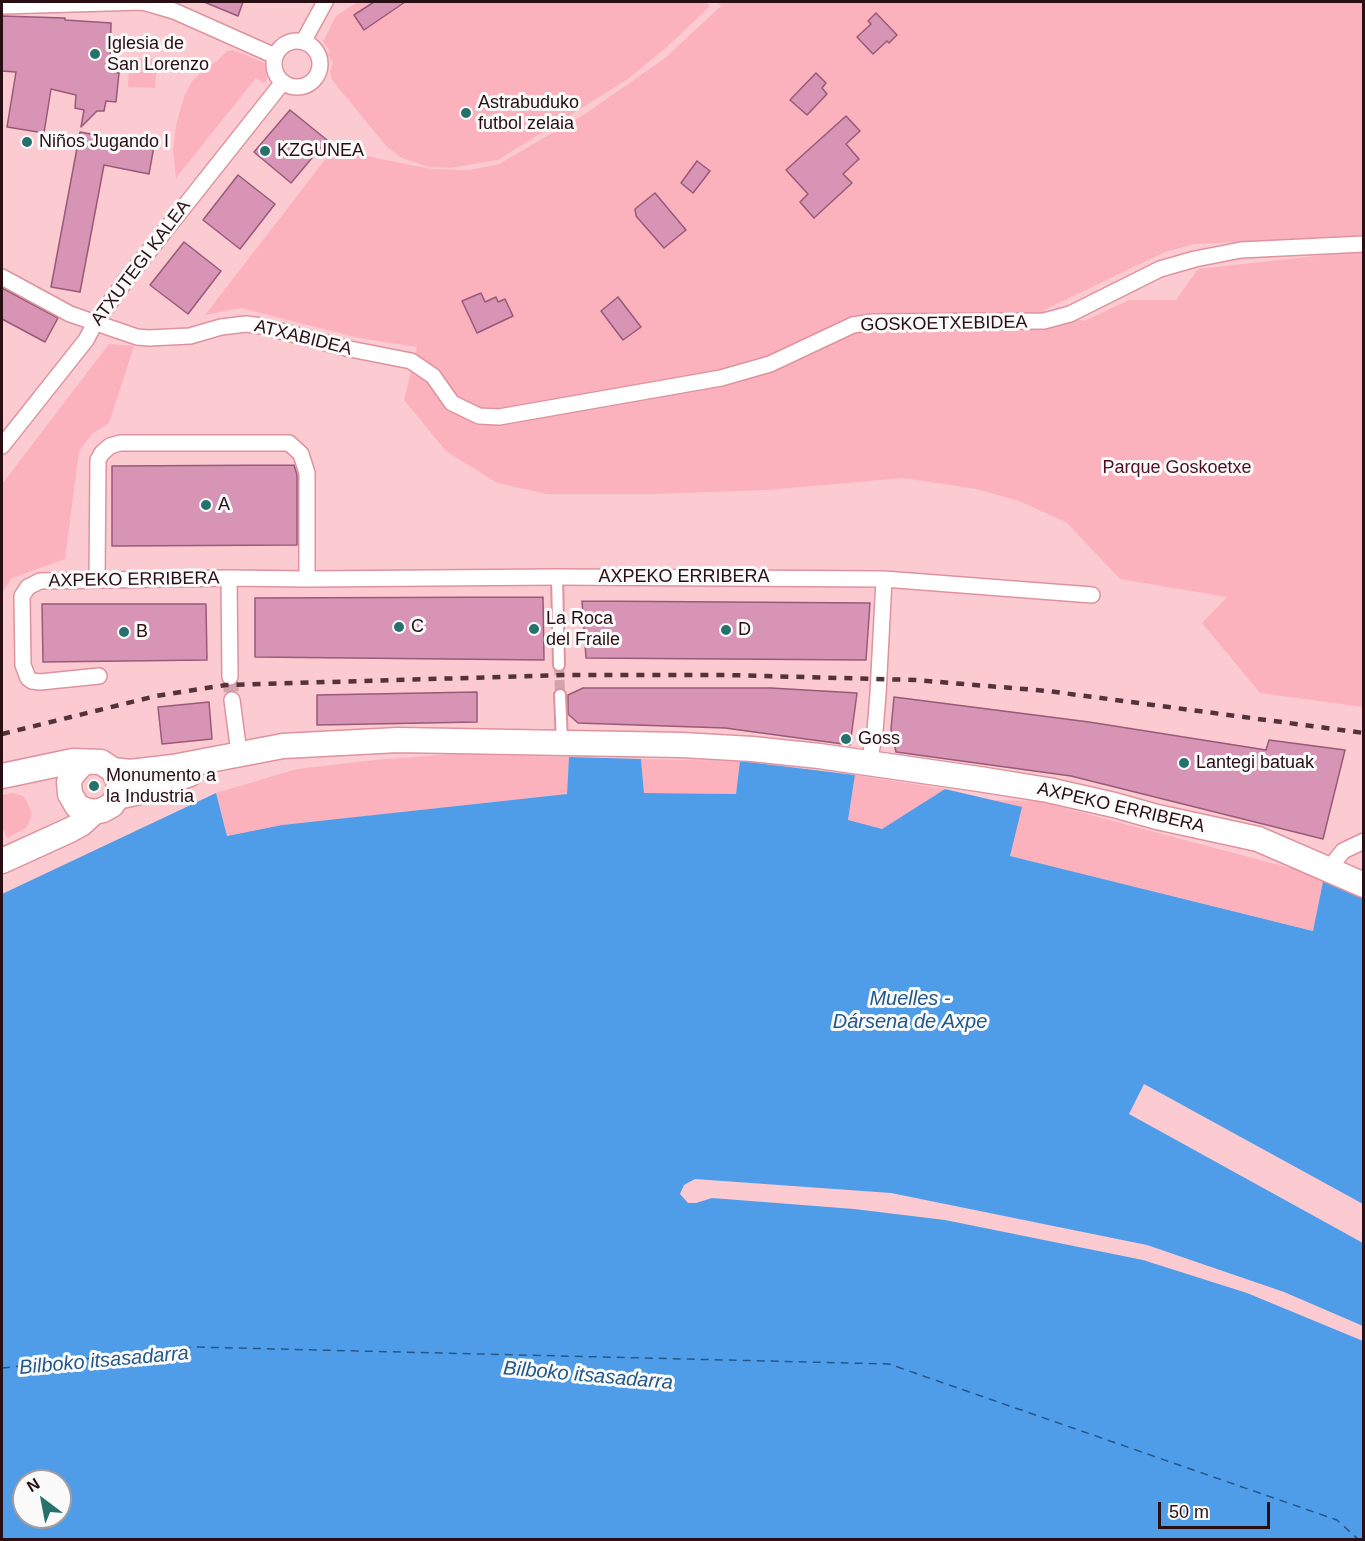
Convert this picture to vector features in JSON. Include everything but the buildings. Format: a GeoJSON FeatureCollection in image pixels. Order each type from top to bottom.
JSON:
{"type":"FeatureCollection","features":[{"type":"Feature","properties":{"kind":"main road","name":"AXPEKO ERRIBERA"},"geometry":{"type":"LineString","coordinates":[[113,770],[130,772],[173,767],[284,746],[398,740],[682,745],[752,749],[869,763],[1048,790],[1258,839],[1364,885]]}},
{"type":"Feature","properties":{"kind":"main road","name":"AXPEKO ERRIBERA"},"geometry":{"type":"LineString","coordinates":[[117,797],[169,783],[229,760],[239,753]]}},
{"type":"Feature","properties":{"kind":"main road"},"geometry":{"type":"LineString","coordinates":[[2,776],[28,770],[73,761],[101,762],[113,770],[119,783],[117,797],[112,805],[103,810],[94,812],[85,810],[56,778],[28,770]]}},
{"type":"Feature","properties":{"kind":"main road"},"geometry":{"type":"LineString","coordinates":[[2,853],[58,825],[70,807],[72,775],[87,762]]}},
{"type":"Feature","properties":{"kind":"main road"},"geometry":{"type":"LineString","coordinates":[[2,861],[70,830],[94,812]]}},
{"type":"Feature","properties":{"kind":"main road"},"geometry":{"type":"LineString","coordinates":[[1258,839],[1314,851],[1364,876]]}},
{"type":"Feature","properties":{"kind":"street"},"geometry":{"type":"LineString","coordinates":[[2,6],[78,2],[143,2],[174,11],[276,56]]}},
{"type":"Feature","properties":{"kind":"street"},"geometry":{"type":"LineString","coordinates":[[303,42],[325,2]]}},
{"type":"Feature","properties":{"kind":"street"},"geometry":{"type":"LineString","coordinates":[[296,41],[303,42],[314,49],[318,55],[320,62],[317,75],[308,84],[289,86],[276,73],[276,56],[284,45],[296,41]]}},
{"type":"Feature","properties":{"kind":"street","name":"ATXUTEGI KALEA"},"geometry":{"type":"LineString","coordinates":[[2,446],[86,340],[94,323],[133,271],[283,82]]}},
{"type":"Feature","properties":{"kind":"street","name":"GOSKOETXEBIDEA"},"geometry":{"type":"LineString","coordinates":[[433,376],[452,403],[479,416],[499,417],[721,378],[770,364],[853,325],[873,322],[1044,321],[1070,314],[1160,269],[1195,259],[1241,250],[1364,244]]}},
{"type":"Feature","properties":{"kind":"street","name":"ATXABIDEA"},"geometry":{"type":"LineString","coordinates":[[2,277],[70,314],[129,335],[148,338],[190,336],[221,327],[246,324],[261,326],[350,350],[411,361],[433,376]]}},
{"type":"Feature","properties":{"kind":"street"},"geometry":{"type":"LineString","coordinates":[[97,579],[98,460],[110,446],[120,443],[289,443],[302,454],[307,473],[306,579]]}},
{"type":"Feature","properties":{"kind":"street"},"geometry":{"type":"LineString","coordinates":[[557,577],[559,665]]}},
{"type":"Feature","properties":{"kind":"street","name":"AXPEKO ERRIBERA"},"geometry":{"type":"LineString","coordinates":[[99,676],[40,682],[32,681],[25,673],[22,596],[28,587],[40,581],[97,579],[557,577],[884,579],[1092,595]]}},
{"type":"Feature","properties":{"kind":"street","name":"AXPEKO ERRIBERA"},"geometry":{"type":"LineString","coordinates":[[229,578],[230,677]]}},
{"type":"Feature","properties":{"kind":"street"},"geometry":{"type":"LineString","coordinates":[[869,763],[878,694],[884,579]]}},
{"type":"Feature","properties":{"kind":"street"},"geometry":{"type":"LineString","coordinates":[[560,695],[562,742]]}},
{"type":"Feature","properties":{"kind":"street"},"geometry":{"type":"LineString","coordinates":[[232,700],[239,753]]}},
{"type":"Feature","properties":{"kind":"street"},"geometry":{"type":"LineString","coordinates":[[1335,861],[1343,851],[1364,841]]}},
{"type":"Feature","properties":{"kind":"green space","name":"Astrabuduko futbol zelaia"},"geometry":{"type":"Polygon","coordinates":[[[357,2],[706,2],[710,6],[667,47],[628,79],[498,160],[450,168],[428,167],[402,158],[387,147],[332,80],[330,72],[333,62],[328,55],[330,51],[323,42],[336,16],[357,2]]]}},
{"type":"Feature","properties":{"kind":"green space","name":"Parque Goskoetxe"},"geometry":{"type":"Polygon","coordinates":[[[717,2],[1363,2],[1363,237],[1195,244],[1165,252],[1044,310],[1084,321],[1129,300],[1176,300],[1198,269],[1363,253],[1363,707],[1260,693],[1202,623],[1227,597],[1120,579],[1066,522],[1019,501],[976,489],[903,478],[767,490],[655,494],[547,494],[497,483],[446,451],[404,400],[417,347],[359,338],[241,308],[205,315],[341,139],[371,157],[431,169],[469,170],[499,164],[585,114],[665,58],[721,6],[717,2]]]}},
{"type":"Feature","properties":{"kind":"green space"},"geometry":{"type":"Polygon","coordinates":[[[233,50],[265,63],[267,80],[264,83],[256,78],[176,178],[173,150],[176,125],[185,94],[193,80],[206,68],[227,51],[233,50]]]}},
{"type":"Feature","properties":{"kind":"green space"},"geometry":{"type":"Polygon","coordinates":[[[129,58],[157,59],[155,88],[128,87],[129,58]]]}},
{"type":"Feature","properties":{"kind":"green space"},"geometry":{"type":"Polygon","coordinates":[[[109,344],[134,346],[109,423],[92,434],[79,451],[65,559],[12,578],[2,592],[2,484],[109,344]]]}},
{"type":"Feature","properties":{"kind":"green space"},"geometry":{"type":"Polygon","coordinates":[[[454,754],[569,757],[567,794],[282,825],[227,836],[216,793],[297,769],[454,754]]]}},
{"type":"Feature","properties":{"kind":"green space"},"geometry":{"type":"Polygon","coordinates":[[[641,759],[740,761],[736,794],[644,793],[641,759]]]}},
{"type":"Feature","properties":{"kind":"green space"},"geometry":{"type":"Polygon","coordinates":[[[855,775],[945,789],[882,829],[848,821],[855,775]]]}},
{"type":"Feature","properties":{"kind":"green space"},"geometry":{"type":"Polygon","coordinates":[[[13,793],[23,796],[31,811],[31,817],[26,828],[7,838],[2,827],[2,795],[13,793]]]}},
{"type":"Feature","properties":{"kind":"green space"},"geometry":{"type":"Polygon","coordinates":[[[989,800],[1038,801],[1324,877],[1314,931],[1009,856],[989,800]]]}},
{"type":"Feature","properties":{"kind":"water"},"geometry":{"type":"Polygon","coordinates":[[[569,757],[641,759],[644,793],[736,794],[740,761],[855,775],[848,820],[882,829],[945,789],[1022,807],[1010,856],[1313,931],[1324,877],[1364,896],[1363,1204],[1144,1084],[1129,1114],[1363,1243],[1363,1326],[1284,1292],[1147,1245],[891,1193],[695,1179],[684,1185],[680,1194],[688,1203],[712,1198],[854,1209],[945,1220],[1143,1260],[1247,1293],[1363,1341],[1363,1539],[2,1539],[2,894],[216,793],[227,836],[282,825],[567,794],[569,757]]]}},
{"type":"Feature","properties":{"kind":"ferry route"},"geometry":{"type":"LineString","coordinates":[[2,1368],[195,1347],[889,1364],[1337,1520],[1359,1540]]}},
{"type":"Feature","properties":{"kind":"tunnel"},"geometry":{"type":"LineString","coordinates":[[559,665],[560,695]]}},
{"type":"Feature","properties":{"kind":"tunnel"},"geometry":{"type":"LineString","coordinates":[[230,677],[232,700]]}},
{"type":"Feature","properties":{"kind":"railway"},"geometry":{"type":"LineString","coordinates":[[2,734],[156,696],[226,685],[568,675],[727,675],[915,680],[1048,691],[1364,733]]}},
{"type":"Feature","properties":{"kind":"place","name":"Iglesia de San Lorenzo"},"geometry":{"type":"Point","coordinates":[95,54]}},
{"type":"Feature","properties":{"kind":"place","name":"Astrabuduko futbol zelaia"},"geometry":{"type":"Point","coordinates":[466,113]}},
{"type":"Feature","properties":{"kind":"place","name":"Niños Jugando I"},"geometry":{"type":"Point","coordinates":[27,142]}},
{"type":"Feature","properties":{"kind":"place","name":"KZGUNEA"},"geometry":{"type":"Point","coordinates":[265,151]}},
{"type":"Feature","properties":{"kind":"place","name":"A"},"geometry":{"type":"Point","coordinates":[206,505]}},
{"type":"Feature","properties":{"kind":"place","name":"C"},"geometry":{"type":"Point","coordinates":[399,627]}},
{"type":"Feature","properties":{"kind":"place","name":"La Roca del Fraile"},"geometry":{"type":"Point","coordinates":[534,629]}},
{"type":"Feature","properties":{"kind":"place","name":"D"},"geometry":{"type":"Point","coordinates":[726,630]}},
{"type":"Feature","properties":{"kind":"place","name":"B"},"geometry":{"type":"Point","coordinates":[124,632]}},
{"type":"Feature","properties":{"kind":"place","name":"Goss"},"geometry":{"type":"Point","coordinates":[846,739]}},
{"type":"Feature","properties":{"kind":"place","name":"Lantegi batuak"},"geometry":{"type":"Point","coordinates":[1184,763]}},
{"type":"Feature","properties":{"kind":"place","name":"Monumento a la Industria"},"geometry":{"type":"Point","coordinates":[94,786]}},
{"type":"Feature","properties":{"kind":"water label","name":"Muelles - Dársena de Axpe"},"geometry":{"type":"Point","coordinates":[910,1010]}},
{"type":"Feature","properties":{"kind":"water label","name":"Bilboko itsasadarra"},"geometry":{"type":"Point","coordinates":[104,1361]}},
{"type":"Feature","properties":{"kind":"water label","name":"Bilboko itsasadarra"},"geometry":{"type":"Point","coordinates":[588,1376]}}]}
